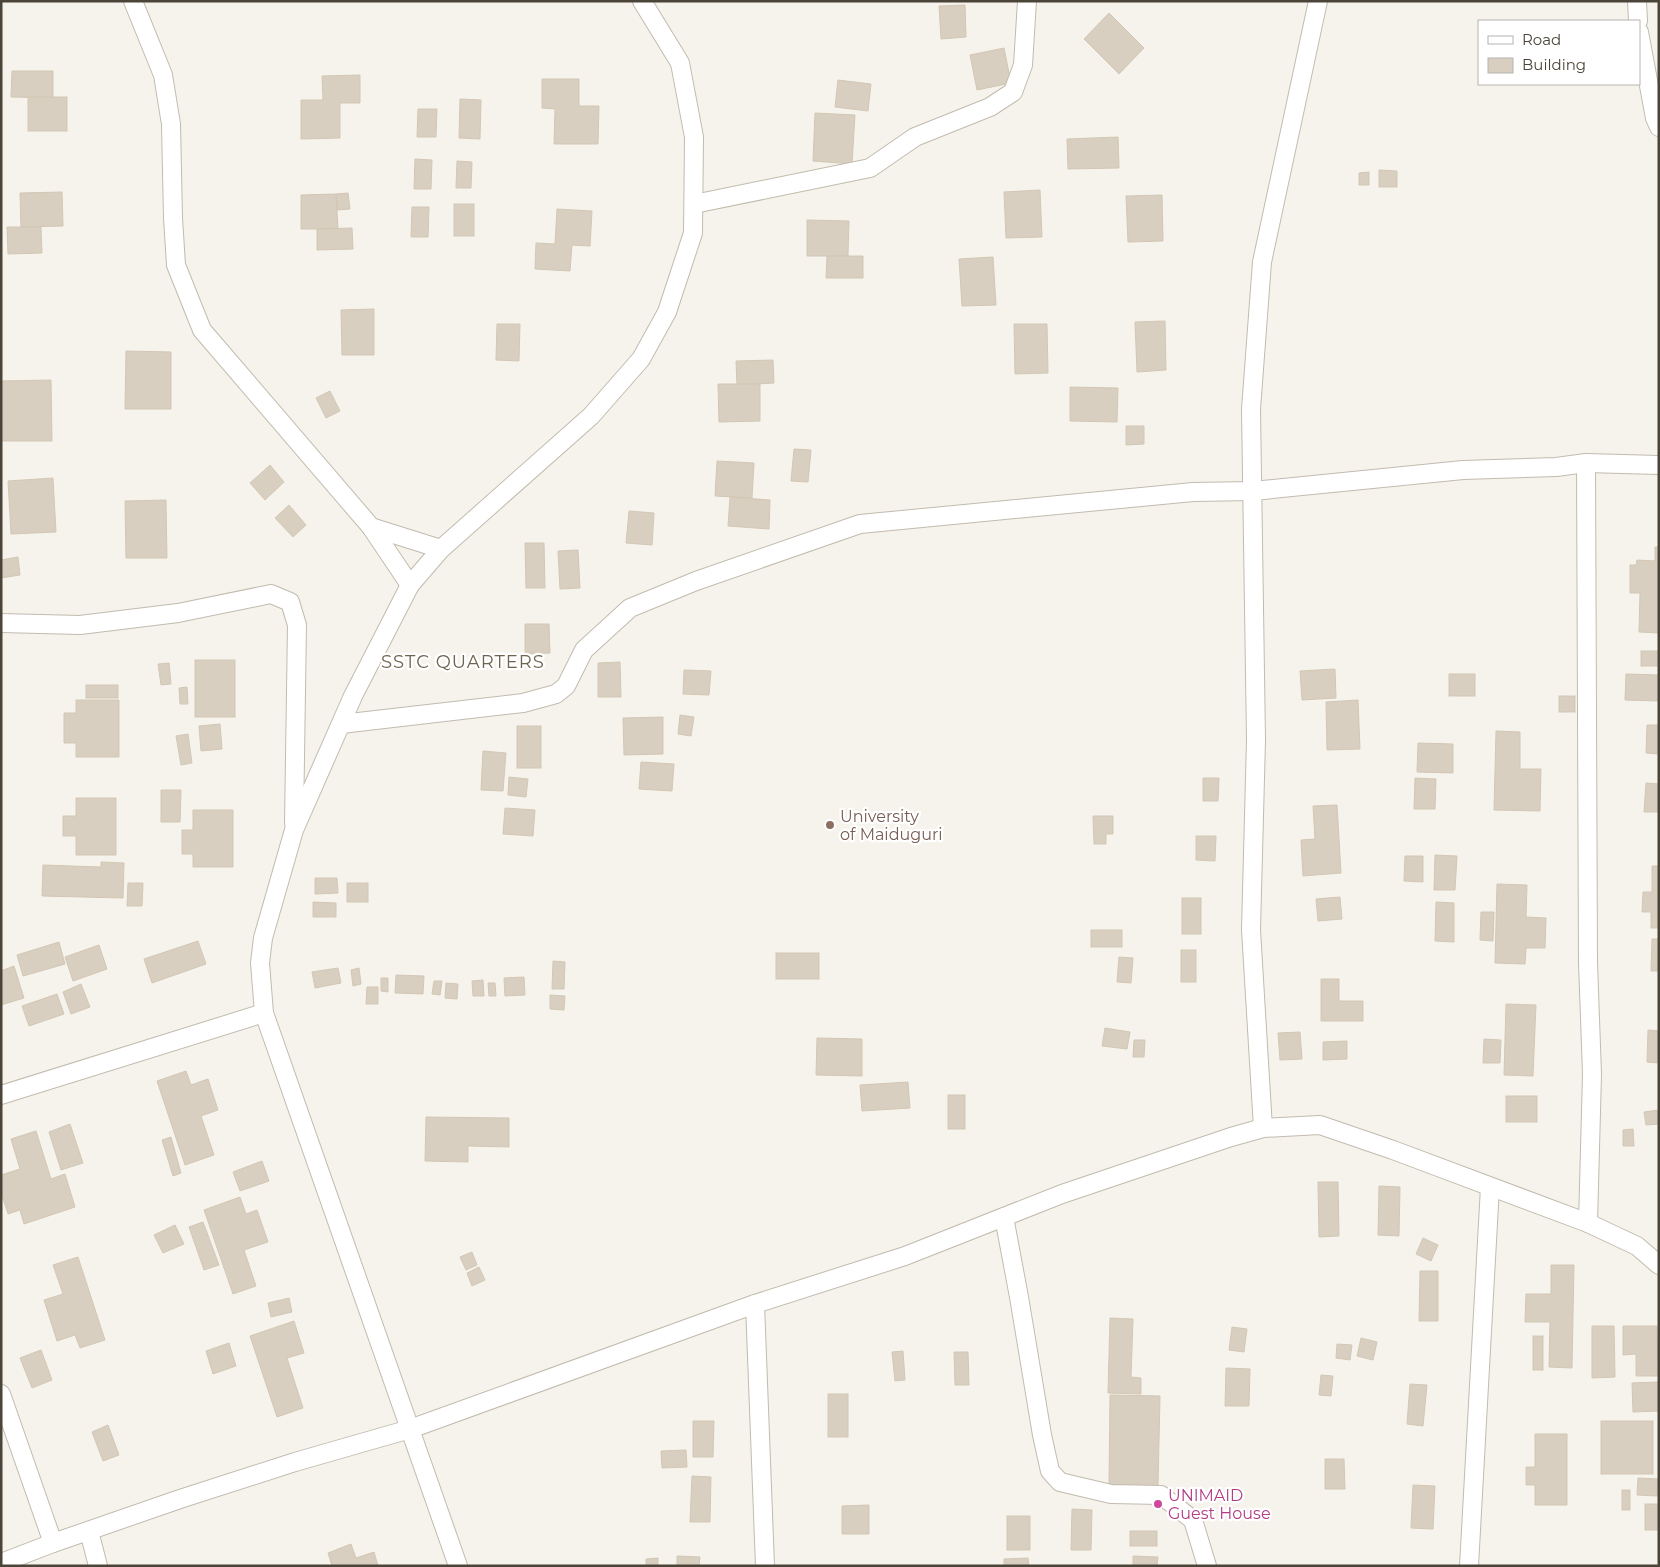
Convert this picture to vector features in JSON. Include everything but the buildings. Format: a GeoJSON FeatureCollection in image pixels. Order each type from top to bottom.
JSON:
{"type":"FeatureCollection","features":[{"type":"Feature","properties":{"kind":"street"},"geometry":{"type":"LineString","coordinates":[[133,1],[163,75],[171,124],[172,218],[176,265],[202,330],[371,527],[410,585]]}},
{"type":"Feature","properties":{"kind":"street"},"geometry":{"type":"LineString","coordinates":[[458,1566],[264,1013],[260,963],[263,938],[294,830],[353,696],[410,585],[441,549],[591,416],[640,359],[667,312],[693,233],[694,137],[680,62],[642,1]]}},
{"type":"Feature","properties":{"kind":"street"},"geometry":{"type":"LineString","coordinates":[[694,204],[870,168],[915,137],[990,106],[1012,92],[1023,65],[1027,1]]}},
{"type":"Feature","properties":{"kind":"street"},"geometry":{"type":"LineString","coordinates":[[1263,1128],[1251,930],[1256,740],[1251,409],[1262,262],[1318,1]]}},
{"type":"Feature","properties":{"kind":"street"},"geometry":{"type":"LineString","coordinates":[[1638,1],[1638,20]]}},
{"type":"Feature","properties":{"kind":"street"},"geometry":{"type":"LineString","coordinates":[[1640,37],[1655,118],[1659,127]]}},
{"type":"Feature","properties":{"kind":"street"},"geometry":{"type":"LineString","coordinates":[[1586,463],[1588,953],[1592,1074],[1588,1223]]}},
{"type":"Feature","properties":{"kind":"street"},"geometry":{"type":"LineString","coordinates":[[341,724],[523,703],[556,694],[566,686],[584,650],[630,608],[696,581],[860,524],[1193,492],[1253,491],[1463,470],[1556,467],[1586,463],[1659,465]]}},
{"type":"Feature","properties":{"kind":"street"},"geometry":{"type":"LineString","coordinates":[[371,527],[441,549]]}},
{"type":"Feature","properties":{"kind":"street"},"geometry":{"type":"LineString","coordinates":[[1,623],[80,625],[178,613],[271,594],[290,602],[296,625],[294,830]]}},
{"type":"Feature","properties":{"kind":"street"},"geometry":{"type":"LineString","coordinates":[[1,1095],[264,1013]]}},
{"type":"Feature","properties":{"kind":"street"},"geometry":{"type":"LineString","coordinates":[[1,1563],[180,1499],[295,1462],[410,1429],[755,1304],[905,1256],[1062,1194],[1263,1128],[1320,1125],[1393,1150],[1588,1223],[1637,1246],[1659,1264]]}},
{"type":"Feature","properties":{"kind":"street"},"geometry":{"type":"LineString","coordinates":[[1469,1566],[1490,1187]]}},
{"type":"Feature","properties":{"kind":"street"},"geometry":{"type":"LineString","coordinates":[[1004,1217],[1050,1471],[1060,1482],[1111,1494],[1160,1495],[1193,1520],[1207,1566]]}},
{"type":"Feature","properties":{"kind":"street"},"geometry":{"type":"LineString","coordinates":[[755,1304],[766,1566]]}},
{"type":"Feature","properties":{"kind":"street"},"geometry":{"type":"LineString","coordinates":[[1,1394],[53,1543]]}},
{"type":"Feature","properties":{"kind":"street"},"geometry":{"type":"LineString","coordinates":[[90,1532],[98,1566]]}},
{"type":"Feature","properties":{"kind":"place","name":"University of Maiduguri"},"geometry":{"type":"Point","coordinates":[830,825]}},
{"type":"Feature","properties":{"kind":"place","name":"UNIMAID Guest House"},"geometry":{"type":"Point","coordinates":[1158,1504]}},
{"type":"Feature","properties":{"kind":"district","name":"SSTC QUARTERS"},"geometry":{"type":"Point","coordinates":[463,662]}}]}
